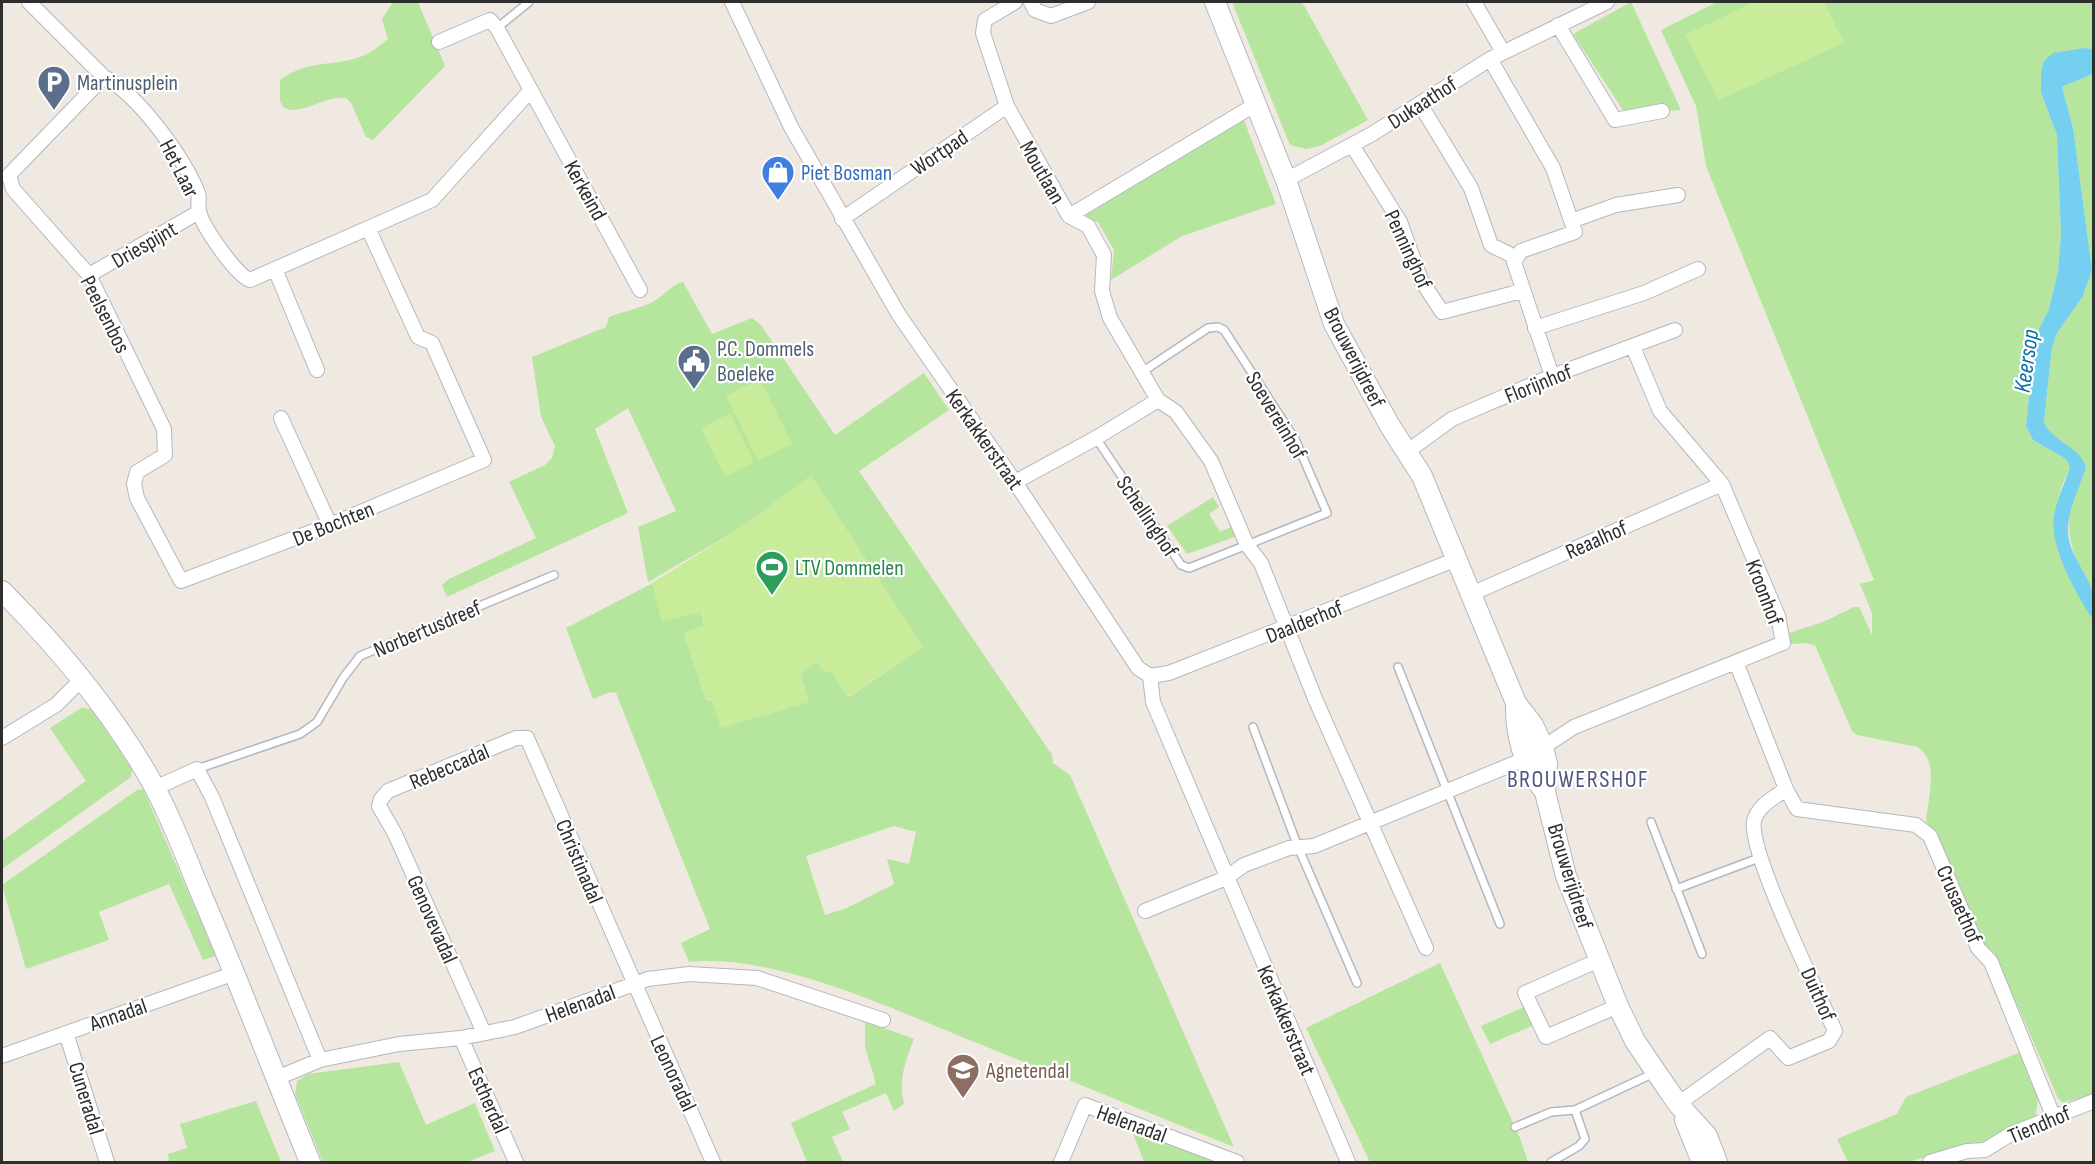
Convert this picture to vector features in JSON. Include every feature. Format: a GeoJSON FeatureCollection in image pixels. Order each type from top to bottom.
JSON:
{"type":"FeatureCollection","features":[{"type":"Feature","properties":{"kind":"street","name":"Het Laar"},"geometry":{"type":"LineString","coordinates":[[29,2],[104,77],[119,84],[158,126],[198,195],[199,212],[233,268],[243,278],[250,280],[432,200],[531,90]]}},
{"type":"Feature","properties":{"kind":"street","name":"Kerkakkerstraat"},"geometry":{"type":"LineString","coordinates":[[732,2],[791,128],[898,315],[1015,482],[1138,668],[1150,676],[1153,702],[1348,1161]]}},
{"type":"Feature","properties":{"kind":"street","name":"Moutlaan"},"geometry":{"type":"LineString","coordinates":[[1015,2],[985,20],[983,33],[1007,106],[1069,216],[1257,103]]}},
{"type":"Feature","properties":{"kind":"street"},"geometry":{"type":"LineString","coordinates":[[1031,2],[1035,10],[1051,16],[1088,2]]}},
{"type":"Feature","properties":{"kind":"street","name":"Brouwerijdreef"},"geometry":{"type":"LineString","coordinates":[[1215,2],[1286,180],[1334,324],[1390,426],[1422,476],[1516,703],[1533,725],[1542,747],[1547,764],[1545,792],[1566,876],[1618,1006],[1635,1041],[1656,1072],[1678,1104],[1707,1136],[1717,1162]]}},
{"type":"Feature","properties":{"kind":"street"},"geometry":{"type":"LineString","coordinates":[[1474,2],[1503,52]]}},
{"type":"Feature","properties":{"kind":"street","name":"Dukaathof"},"geometry":{"type":"LineString","coordinates":[[1286,180],[1352,145],[1490,59],[1607,2]]}},
{"type":"Feature","properties":{"kind":"street"},"geometry":{"type":"LineString","coordinates":[[439,42],[490,20],[497,28]]}},
{"type":"Feature","properties":{"kind":"street"},"geometry":{"type":"LineString","coordinates":[[1558,25],[1615,120],[1662,111]]}},
{"type":"Feature","properties":{"kind":"street","name":"Kerkeind"},"geometry":{"type":"LineString","coordinates":[[497,28],[640,290]]}},
{"type":"Feature","properties":{"kind":"street"},"geometry":{"type":"LineString","coordinates":[[1490,59],[1552,168],[1575,232],[1521,250],[1514,261],[1522,291],[1552,376]]}},
{"type":"Feature","properties":{"kind":"street","name":"Peelsenbos"},"geometry":{"type":"LineString","coordinates":[[104,77],[9,175],[13,189],[89,275],[164,429],[165,455],[137,472],[134,484],[137,498],[181,581]]}},
{"type":"Feature","properties":{"kind":"street"},"geometry":{"type":"LineString","coordinates":[[1420,104],[1471,188],[1491,245],[1516,258]]}},
{"type":"Feature","properties":{"kind":"street","name":"Wortpad"},"geometry":{"type":"LineString","coordinates":[[842,219],[1007,106]]}},
{"type":"Feature","properties":{"kind":"street","name":"Penninghof"},"geometry":{"type":"LineString","coordinates":[[1352,145],[1400,222],[1421,280],[1442,312],[1522,291]]}},
{"type":"Feature","properties":{"kind":"street"},"geometry":{"type":"LineString","coordinates":[[1571,221],[1616,205],[1678,195]]}},
{"type":"Feature","properties":{"kind":"street","name":"Driespijnt"},"geometry":{"type":"LineString","coordinates":[[89,275],[199,212]]}},
{"type":"Feature","properties":{"kind":"street"},"geometry":{"type":"LineString","coordinates":[[1069,216],[1088,226],[1104,255],[1102,291],[1110,318],[1158,400],[1176,412],[1211,461],[1247,544],[1261,563],[1316,701],[1426,948]]}},
{"type":"Feature","properties":{"kind":"street","name":"De Bochten"},"geometry":{"type":"LineString","coordinates":[[181,581],[330,525],[484,460],[432,343],[418,338],[368,228]]}},
{"type":"Feature","properties":{"kind":"street"},"geometry":{"type":"LineString","coordinates":[[276,269],[317,370]]}},
{"type":"Feature","properties":{"kind":"street"},"geometry":{"type":"LineString","coordinates":[[1535,328],[1644,293],[1698,269]]}},
{"type":"Feature","properties":{"kind":"street","name":"Florijnhof"},"geometry":{"type":"LineString","coordinates":[[1408,451],[1452,419],[1552,376],[1675,330]]}},
{"type":"Feature","properties":{"kind":"street","name":"Kroonhof"},"geometry":{"type":"LineString","coordinates":[[1525,759],[1574,727],[1784,644],[1778,616],[1722,484],[1660,411],[1633,347]]}},
{"type":"Feature","properties":{"kind":"street"},"geometry":{"type":"LineString","coordinates":[[1015,482],[1096,438],[1158,400]]}},
{"type":"Feature","properties":{"kind":"street"},"geometry":{"type":"LineString","coordinates":[[281,418],[330,525]]}},
{"type":"Feature","properties":{"kind":"street","name":"Reaalhof"},"geometry":{"type":"LineString","coordinates":[[1471,594],[1722,484]]}},
{"type":"Feature","properties":{"kind":"street","name":"Daalderhof"},"geometry":{"type":"LineString","coordinates":[[1150,676],[1169,673],[1288,628],[1457,559]]}},
{"type":"Feature","properties":{"kind":"street"},"geometry":{"type":"LineString","coordinates":[[2,591],[52,641],[82,679],[117,726],[154,788],[235,973],[310,1162]]}},
{"type":"Feature","properties":{"kind":"street","name":"Crusaethof"},"geometry":{"type":"LineString","coordinates":[[1736,662],[1786,789],[1797,809],[1916,825],[1930,836],[1978,948],[1991,962],[2054,1118]]}},
{"type":"Feature","properties":{"kind":"street"},"geometry":{"type":"LineString","coordinates":[[2,738],[56,705],[82,679]]}},
{"type":"Feature","properties":{"kind":"street","name":"Brouwerijdreef"},"geometry":{"type":"LineString","coordinates":[[1516,703],[1517,734],[1525,759],[1530,772],[1545,792]]}},
{"type":"Feature","properties":{"kind":"street","name":"Rebeccadal"},"geometry":{"type":"LineString","coordinates":[[379,806],[381,799],[388,791],[516,738],[527,738]]}},
{"type":"Feature","properties":{"kind":"street","name":"Christinadal"},"geometry":{"type":"LineString","coordinates":[[527,738],[633,985]]}},
{"type":"Feature","properties":{"kind":"street"},"geometry":{"type":"LineString","coordinates":[[1145,911],[1226,878],[1244,865],[1298,847],[1314,846],[1525,759]]}},
{"type":"Feature","properties":{"kind":"street"},"geometry":{"type":"LineString","coordinates":[[197,770],[212,797],[320,1060]]}},
{"type":"Feature","properties":{"kind":"street","name":"Norbertusdreef"},"geometry":{"type":"LineString","coordinates":[[154,788],[197,770]]}},
{"type":"Feature","properties":{"kind":"street"},"geometry":{"type":"LineString","coordinates":[[1759,858],[1754,822],[1762,806],[1786,789]]}},
{"type":"Feature","properties":{"kind":"street","name":"Genovevadal"},"geometry":{"type":"LineString","coordinates":[[379,806],[395,834],[483,1033]]}},
{"type":"Feature","properties":{"kind":"street","name":"Duithof"},"geometry":{"type":"LineString","coordinates":[[1678,1104],[1770,1038],[1788,1058],[1830,1041],[1835,1031],[1759,858]]}},
{"type":"Feature","properties":{"kind":"street"},"geometry":{"type":"LineString","coordinates":[[1599,960],[1525,993],[1546,1037],[1618,1006]]}},
{"type":"Feature","properties":{"kind":"street","name":"Annadal"},"geometry":{"type":"LineString","coordinates":[[2,1056],[235,973]]}},
{"type":"Feature","properties":{"kind":"street","name":"Helenadal"},"geometry":{"type":"LineString","coordinates":[[277,1078],[320,1060],[399,1044],[461,1038],[515,1027],[648,979],[689,974],[757,978],[883,1020]]}},
{"type":"Feature","properties":{"kind":"street","name":"Leonoradal"},"geometry":{"type":"LineString","coordinates":[[633,985],[713,1162]]}},
{"type":"Feature","properties":{"kind":"street","name":"Cuneradal"},"geometry":{"type":"LineString","coordinates":[[66,1033],[107,1162]]}},
{"type":"Feature","properties":{"kind":"street","name":"Estherdal"},"geometry":{"type":"LineString","coordinates":[[461,1038],[516,1162]]}},
{"type":"Feature","properties":{"kind":"street","name":"Tiendhof"},"geometry":{"type":"LineString","coordinates":[[1988,1156],[2011,1134],[2094,1101]]}},
{"type":"Feature","properties":{"kind":"street","name":"Brouwerijdreef"},"geometry":{"type":"LineString","coordinates":[[1678,1104],[1702,1162]]}},
{"type":"Feature","properties":{"kind":"street","name":"Helenadal"},"geometry":{"type":"LineString","coordinates":[[1061,1162],[1085,1106],[1237,1162]]}},
{"type":"Feature","properties":{"kind":"street"},"geometry":{"type":"LineString","coordinates":[[1930,1162],[1967,1151],[1988,1156]]}},
{"type":"Feature","properties":{"kind":"lane"},"geometry":{"type":"LineString","coordinates":[[497,28],[529,2]]}},
{"type":"Feature","properties":{"kind":"lane","name":"Soevereinhof"},"geometry":{"type":"LineString","coordinates":[[1142,372],[1208,328],[1218,327],[1224,330],[1295,439],[1327,513],[1247,544]]}},
{"type":"Feature","properties":{"kind":"lane","name":"Schellinghof"},"geometry":{"type":"LineString","coordinates":[[1096,438],[1181,565],[1189,568],[1247,544]]}},
{"type":"Feature","properties":{"kind":"lane","name":"Norbertusdreef"},"geometry":{"type":"LineString","coordinates":[[197,770],[300,734],[317,722],[343,678],[360,656],[554,575]]}},
{"type":"Feature","properties":{"kind":"lane"},"geometry":{"type":"LineString","coordinates":[[1398,667],[1500,924]]}},
{"type":"Feature","properties":{"kind":"lane"},"geometry":{"type":"LineString","coordinates":[[1253,727],[1298,847],[1357,983]]}},
{"type":"Feature","properties":{"kind":"lane"},"geometry":{"type":"LineString","coordinates":[[1651,822],[1702,954]]}},
{"type":"Feature","properties":{"kind":"lane"},"geometry":{"type":"LineString","coordinates":[[1676,889],[1759,858]]}},
{"type":"Feature","properties":{"kind":"lane"},"geometry":{"type":"LineString","coordinates":[[1515,1127],[1551,1112],[1575,1110],[1656,1072]]}},
{"type":"Feature","properties":{"kind":"lane"},"geometry":{"type":"LineString","coordinates":[[1551,1162],[1579,1146],[1586,1139],[1575,1110]]}},
{"type":"Feature","properties":{"kind":"green space"},"geometry":{"type":"Polygon","coordinates":[[[393,2],[418,2],[445,66],[373,140],[366,137],[351,103],[346,98],[330,99],[307,108],[292,110],[284,108],[280,101],[280,80],[290,73],[310,66],[364,56],[388,39],[382,19],[393,2]]]}},
{"type":"Feature","properties":{"kind":"green space"},"geometry":{"type":"Polygon","coordinates":[[[1232,2],[1302,2],[1368,120],[1320,146],[1306,149],[1290,145],[1232,2]]]}},
{"type":"Feature","properties":{"kind":"green space"},"geometry":{"type":"Polygon","coordinates":[[[1631,2],[1681,110],[1625,113],[1573,34],[1631,2]]]}},
{"type":"Feature","properties":{"kind":"green space"},"geometry":{"type":"Polygon","coordinates":[[[1717,2],[2093,2],[2093,49],[2085,48],[2044,61],[2041,93],[2057,135],[2061,235],[2058,271],[2049,309],[2039,329],[2026,426],[2033,440],[2066,459],[2070,467],[2058,502],[2062,549],[2078,593],[2093,620],[2093,1094],[2063,1103],[2058,1098],[1994,952],[1982,944],[1934,830],[1926,822],[1931,780],[1928,761],[1924,753],[1917,747],[1857,735],[1852,731],[1815,645],[1804,643],[1781,645],[1789,633],[1823,622],[1854,607],[1859,607],[1872,635],[1872,613],[1860,584],[1874,580],[1706,166],[1696,106],[1661,30],[1717,2]]]}},
{"type":"Feature","properties":{"kind":"green space"},"geometry":{"type":"Polygon","coordinates":[[[1754,2],[1824,2],[1844,43],[1719,100],[1685,35],[1754,2]]]}},
{"type":"Feature","properties":{"kind":"green space"},"geometry":{"type":"Polygon","coordinates":[[[2093,74],[2093,595],[2073,550],[2069,527],[2072,502],[2086,467],[2078,454],[2053,435],[2044,422],[2052,347],[2057,333],[2083,296],[2092,270],[2073,128],[2062,87],[2093,74]]]}},
{"type":"Feature","properties":{"kind":"green space"},"geometry":{"type":"Polygon","coordinates":[[[1242,115],[1276,204],[1182,236],[1111,280],[1114,250],[1098,222],[1090,221],[1083,210],[1242,115]]]}},
{"type":"Feature","properties":{"kind":"green space"},"geometry":{"type":"Polygon","coordinates":[[[683,282],[712,334],[752,318],[761,325],[835,435],[924,373],[949,410],[859,471],[1052,755],[1053,763],[1070,775],[1234,1147],[833,986],[758,966],[723,961],[689,962],[681,943],[710,929],[616,693],[610,692],[593,699],[566,628],[653,583],[701,612],[704,626],[684,633],[706,700],[809,702],[800,674],[817,662],[831,670],[849,697],[923,647],[811,476],[734,532],[648,582],[638,527],[676,511],[628,408],[595,429],[628,513],[447,597],[442,585],[449,579],[536,538],[509,482],[545,465],[552,458],[555,446],[541,417],[532,357],[606,327],[609,317],[651,303],[683,282]],[[894,826],[806,856],[825,915],[847,908],[894,884],[887,859],[909,864],[916,832],[894,826]]]}},
{"type":"Feature","properties":{"kind":"green space"},"geometry":{"type":"Polygon","coordinates":[[[760,379],[792,444],[758,461],[726,396],[760,379]]]}},
{"type":"Feature","properties":{"kind":"green space"},"geometry":{"type":"Polygon","coordinates":[[[730,413],[754,462],[725,477],[701,428],[730,413]]]}},
{"type":"Feature","properties":{"kind":"green space","name":"LTV Dommelen"},"geometry":{"type":"Polygon","coordinates":[[[811,476],[923,647],[848,697],[831,671],[825,673],[817,662],[800,674],[809,702],[721,728],[711,699],[706,700],[684,633],[704,626],[702,612],[662,622],[652,583],[734,532],[811,476]]]}},
{"type":"Feature","properties":{"kind":"green space"},"geometry":{"type":"Polygon","coordinates":[[[1213,497],[1219,507],[1209,514],[1220,532],[1233,526],[1237,536],[1187,554],[1167,526],[1213,497]]]}},
{"type":"Feature","properties":{"kind":"green space"},"geometry":{"type":"Polygon","coordinates":[[[81,708],[92,709],[132,769],[131,777],[2,869],[2,841],[86,781],[50,728],[81,708]]]}},
{"type":"Feature","properties":{"kind":"green space"},"geometry":{"type":"Polygon","coordinates":[[[143,789],[216,956],[203,960],[169,884],[99,912],[109,940],[26,969],[2,885],[137,790],[143,789]]]}},
{"type":"Feature","properties":{"kind":"green space"},"geometry":{"type":"Polygon","coordinates":[[[1440,963],[1520,1138],[1528,1162],[1370,1162],[1306,1028],[1440,963]]]}},
{"type":"Feature","properties":{"kind":"green space"},"geometry":{"type":"Polygon","coordinates":[[[1524,1007],[1532,1026],[1490,1044],[1481,1026],[1524,1007]]]}},
{"type":"Feature","properties":{"kind":"green space"},"geometry":{"type":"Polygon","coordinates":[[[865,1021],[914,1039],[902,1079],[904,1104],[894,1111],[886,1093],[842,1112],[850,1129],[832,1137],[843,1162],[807,1162],[791,1123],[876,1084],[865,1047],[865,1021]]]}},
{"type":"Feature","properties":{"kind":"green space"},"geometry":{"type":"Polygon","coordinates":[[[2021,1052],[2038,1097],[2035,1119],[1979,1144],[1950,1149],[1909,1162],[1848,1162],[1837,1139],[1897,1114],[1906,1097],[2021,1052]]]}},
{"type":"Feature","properties":{"kind":"green space"},"geometry":{"type":"Polygon","coordinates":[[[399,1062],[426,1125],[475,1103],[495,1151],[467,1162],[323,1162],[295,1094],[297,1081],[308,1074],[399,1062]]]}},
{"type":"Feature","properties":{"kind":"green space"},"geometry":{"type":"Polygon","coordinates":[[[256,1101],[281,1162],[165,1162],[169,1161],[168,1154],[187,1148],[180,1124],[256,1101]]]}},
{"type":"Feature","properties":{"kind":"green space"},"geometry":{"type":"Polygon","coordinates":[[[1131,1128],[1221,1162],[1144,1162],[1131,1128]]]}},
{"type":"Feature","properties":{"kind":"water"},"geometry":{"type":"Polygon","coordinates":[[[2093,49],[2093,74],[2062,87],[2073,128],[2092,270],[2083,296],[2057,333],[2052,347],[2044,422],[2053,435],[2078,454],[2086,467],[2070,512],[2068,530],[2071,547],[2094,597],[2093,620],[2079,598],[2056,542],[2055,510],[2070,467],[2066,459],[2033,440],[2026,426],[2039,329],[2049,309],[2058,271],[2061,235],[2057,135],[2041,93],[2041,72],[2044,61],[2053,53],[2093,49]]]}},
{"type":"Feature","properties":{"kind":"place","name":"Martinusplein"},"geometry":{"type":"Point","coordinates":[54,111]}},
{"type":"Feature","properties":{"kind":"place","name":"Piet Bosman"},"geometry":{"type":"Point","coordinates":[778,201]}},
{"type":"Feature","properties":{"kind":"place","name":"P.C. Dommels Boeleke"},"geometry":{"type":"Point","coordinates":[694,390]}},
{"type":"Feature","properties":{"kind":"place","name":"LTV Dommelen"},"geometry":{"type":"Point","coordinates":[772,596]}},
{"type":"Feature","properties":{"kind":"place","name":"Agnetendal"},"geometry":{"type":"Point","coordinates":[963,1099]}},
{"type":"Feature","properties":{"kind":"district","name":"BROUWERSHOF"},"geometry":{"type":"Point","coordinates":[1578,779]}},
{"type":"Feature","properties":{"kind":"water label","name":"Keersop"},"geometry":{"type":"Point","coordinates":[2026,361]}}]}
